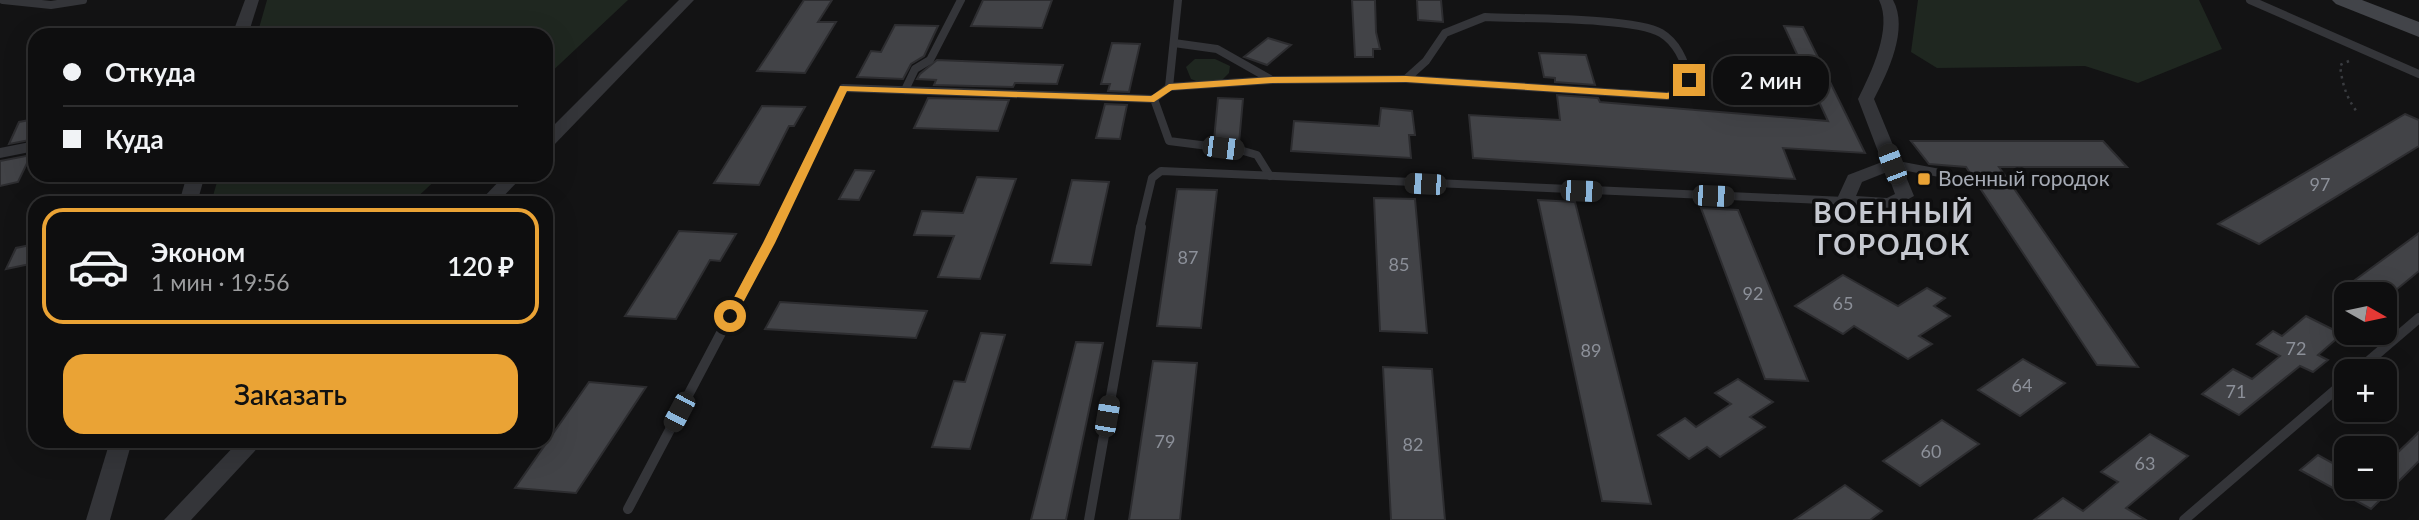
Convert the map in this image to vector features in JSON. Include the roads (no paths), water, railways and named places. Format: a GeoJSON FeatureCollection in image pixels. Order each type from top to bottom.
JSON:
{"type":"FeatureCollection","features":[{"type":"Feature","properties":{"kind":"main road"},"geometry":{"type":"LineString","coordinates":[[2343,0],[2419,30]]}},
{"type":"Feature","properties":{"kind":"street"},"geometry":{"type":"LineString","coordinates":[[242,28],[252,0]]}},
{"type":"Feature","properties":{"kind":"street"},"geometry":{"type":"LineString","coordinates":[[553,136],[687,0]]}},
{"type":"Feature","properties":{"kind":"street"},"geometry":{"type":"LineString","coordinates":[[1886,0],[1893,13],[1882,67],[1866,99],[1905,196],[1890,204],[1845,201],[1854,179],[1892,164]]}},
{"type":"Feature","properties":{"kind":"street"},"geometry":{"type":"LineString","coordinates":[[0,153],[28,147]]}},
{"type":"Feature","properties":{"kind":"street"},"geometry":{"type":"LineString","coordinates":[[494,196],[508,182]]}},
{"type":"Feature","properties":{"kind":"street"},"geometry":{"type":"LineString","coordinates":[[98,520],[119,448]]}},
{"type":"Feature","properties":{"kind":"street"},"geometry":{"type":"LineString","coordinates":[[176,520],[246,448]]}},
{"type":"Feature","properties":{"kind":"lane"},"geometry":{"type":"LineString","coordinates":[[2,0],[51,5],[83,0]]}},
{"type":"Feature","properties":{"kind":"lane"},"geometry":{"type":"LineString","coordinates":[[905,90],[915,69],[930,61],[961,0]]}},
{"type":"Feature","properties":{"kind":"lane"},"geometry":{"type":"LineString","coordinates":[[1169,87],[1178,0]]}},
{"type":"Feature","properties":{"kind":"lane"},"geometry":{"type":"LineString","coordinates":[[2250,0],[2419,74]]}},
{"type":"Feature","properties":{"kind":"lane"},"geometry":{"type":"LineString","coordinates":[[628,509],[769,243],[843,88],[1154,99],[1169,87],[1272,80],[1406,79],[1667,96],[1679,93],[1687,87],[1689,80],[1678,48],[1661,33],[1647,28],[1614,23],[1485,17],[1445,33],[1426,61],[1406,79]]}},
{"type":"Feature","properties":{"kind":"lane"},"geometry":{"type":"LineString","coordinates":[[1174,43],[1217,49],[1272,80]]}},
{"type":"Feature","properties":{"kind":"lane"},"geometry":{"type":"LineString","coordinates":[[1154,99],[1169,141],[1240,150],[1258,155],[1270,176]]}},
{"type":"Feature","properties":{"kind":"lane"},"geometry":{"type":"LineString","coordinates":[[1892,164],[1945,174]]}},
{"type":"Feature","properties":{"kind":"lane"},"geometry":{"type":"LineString","coordinates":[[1088,520],[1152,178],[1161,170],[1845,201]]}},
{"type":"Feature","properties":{"kind":"lane"},"geometry":{"type":"LineString","coordinates":[[2371,359],[2419,318]]}},
{"type":"Feature","properties":{"kind":"lane"},"geometry":{"type":"LineString","coordinates":[[2184,520],[2334,391]]}},
{"type":"Feature","properties":{"kind":"place","name":"Военный городок"},"geometry":{"type":"Point","coordinates":[1924,179]}},
{"type":"Feature","properties":{"kind":"district","name":"ВОЕННЫЙ ГОРОДОК"},"geometry":{"type":"Point","coordinates":[1894,229]}}]}
